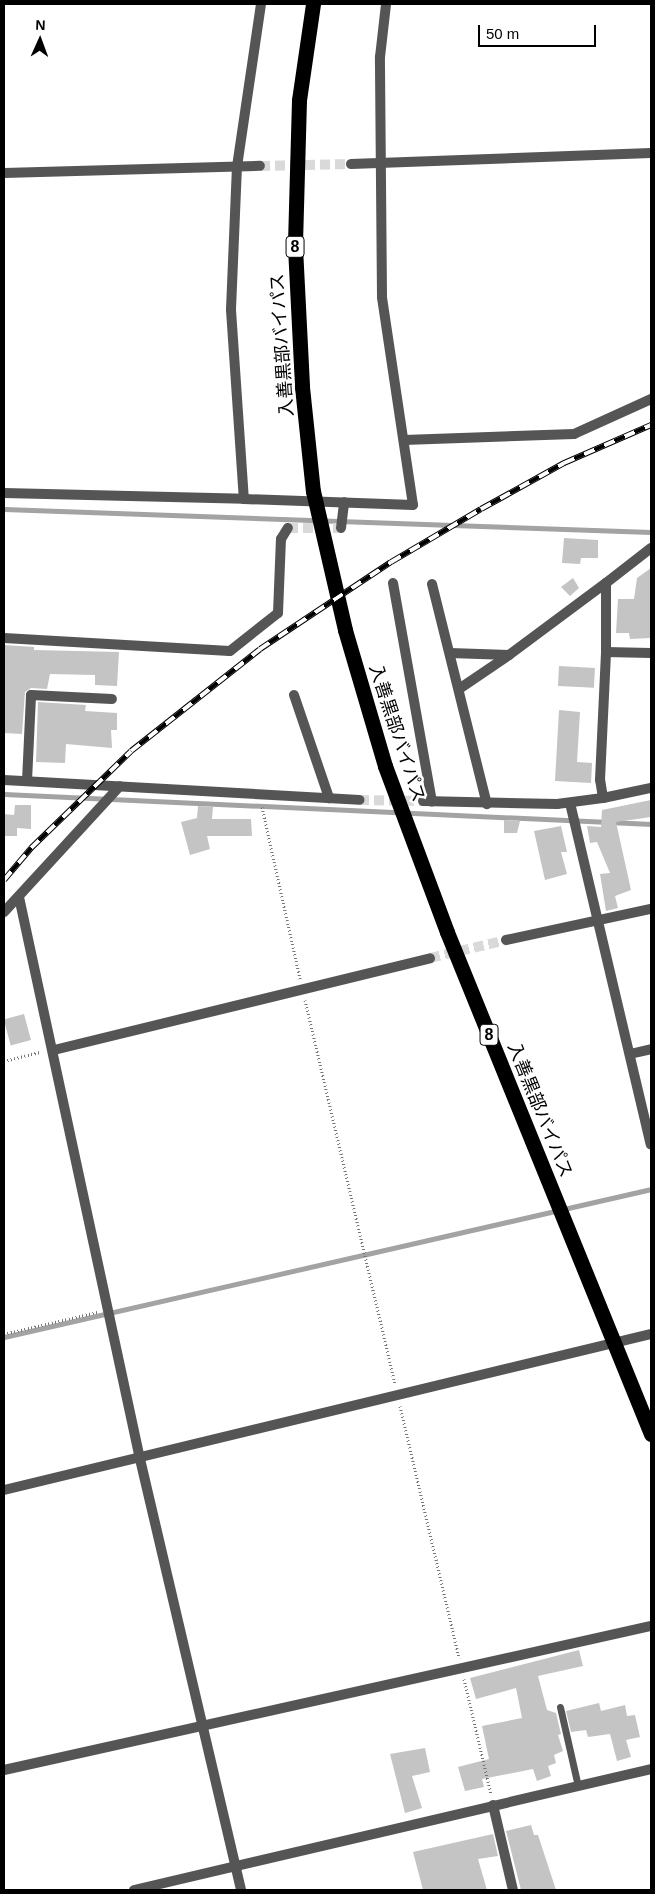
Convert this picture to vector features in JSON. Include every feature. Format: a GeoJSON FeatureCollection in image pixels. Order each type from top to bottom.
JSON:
{"type":"FeatureCollection","features":[{"type":"Feature","properties":{"kind":"highway","name":"入善黒部バイパス"},"geometry":{"type":"LineString","coordinates":[[313,4],[299,100],[295,247],[302,387],[312,491],[344,630],[385,766],[447,932],[651,1434]]}},
{"type":"Feature","properties":{"kind":"street"},"geometry":{"type":"LineString","coordinates":[[244,499],[231,310],[237,166],[250,56],[261,4]]}},
{"type":"Feature","properties":{"kind":"street"},"geometry":{"type":"LineString","coordinates":[[4,493],[413,505],[382,297],[378,162],[380,57],[386,4]]}},
{"type":"Feature","properties":{"kind":"street"},"geometry":{"type":"LineString","coordinates":[[351,164],[651,153]]}},
{"type":"Feature","properties":{"kind":"street"},"geometry":{"type":"LineString","coordinates":[[4,173],[260,166]]}},
{"type":"Feature","properties":{"kind":"street"},"geometry":{"type":"LineString","coordinates":[[404,440],[574,434],[651,399]]}},
{"type":"Feature","properties":{"kind":"street"},"geometry":{"type":"LineString","coordinates":[[341,528],[344,502]]}},
{"type":"Feature","properties":{"kind":"street"},"geometry":{"type":"LineString","coordinates":[[4,638],[230,651],[278,613],[281,539],[288,528]]}},
{"type":"Feature","properties":{"kind":"street"},"geometry":{"type":"LineString","coordinates":[[459,689],[509,655],[651,548]]}},
{"type":"Feature","properties":{"kind":"street"},"geometry":{"type":"LineString","coordinates":[[393,583],[427,801],[487,804],[570,803],[651,788]]}},
{"type":"Feature","properties":{"kind":"street"},"geometry":{"type":"LineString","coordinates":[[603,798],[600,780],[606,652],[606,583]]}},
{"type":"Feature","properties":{"kind":"street"},"geometry":{"type":"LineString","coordinates":[[432,584],[487,804]]}},
{"type":"Feature","properties":{"kind":"street"},"geometry":{"type":"LineString","coordinates":[[606,652],[651,653]]}},
{"type":"Feature","properties":{"kind":"street"},"geometry":{"type":"LineString","coordinates":[[450,653],[509,655]]}},
{"type":"Feature","properties":{"kind":"street"},"geometry":{"type":"LineString","coordinates":[[27,781],[31,695],[112,699]]}},
{"type":"Feature","properties":{"kind":"street"},"geometry":{"type":"LineString","coordinates":[[294,695],[329,798]]}},
{"type":"Feature","properties":{"kind":"street"},"geometry":{"type":"LineString","coordinates":[[4,780],[359,800]]}},
{"type":"Feature","properties":{"kind":"street"},"geometry":{"type":"LineString","coordinates":[[4,912],[120,786]]}},
{"type":"Feature","properties":{"kind":"street"},"geometry":{"type":"LineString","coordinates":[[570,803],[651,1145]]}},
{"type":"Feature","properties":{"kind":"street"},"geometry":{"type":"LineString","coordinates":[[19,896],[110,1309],[140,1459],[241,1890]]}},
{"type":"Feature","properties":{"kind":"street"},"geometry":{"type":"LineString","coordinates":[[506,940],[651,909]]}},
{"type":"Feature","properties":{"kind":"street"},"geometry":{"type":"LineString","coordinates":[[54,1050],[430,958]]}},
{"type":"Feature","properties":{"kind":"street"},"geometry":{"type":"LineString","coordinates":[[630,1054],[651,1049]]}},
{"type":"Feature","properties":{"kind":"street"},"geometry":{"type":"LineString","coordinates":[[4,1490],[140,1459],[614,1341],[651,1334]]}},
{"type":"Feature","properties":{"kind":"street"},"geometry":{"type":"LineString","coordinates":[[4,1770],[203,1728],[651,1626]]}},
{"type":"Feature","properties":{"kind":"street"},"geometry":{"type":"LineString","coordinates":[[134,1890],[651,1769]]}},
{"type":"Feature","properties":{"kind":"street"},"geometry":{"type":"LineString","coordinates":[[493,1805],[513,1890]]}},
{"type":"Feature","properties":{"kind":"lane"},"geometry":{"type":"LineString","coordinates":[[560,1707],[578,1786]]}},
{"type":"Feature","properties":{"kind":"path"},"geometry":{"type":"LineString","coordinates":[[259,794],[302,989],[493,1805]]}},
{"type":"Feature","properties":{"kind":"path"},"geometry":{"type":"LineString","coordinates":[[4,1061],[54,1050]]}},
{"type":"Feature","properties":{"kind":"path"},"geometry":{"type":"LineString","coordinates":[[4,1334],[110,1309]]}},
{"type":"Feature","properties":{"kind":"building"},"geometry":{"type":"Polygon","coordinates":[[[564,538],[598,540],[598,558],[581,558],[580,564],[562,563],[564,538]]]}},
{"type":"Feature","properties":{"kind":"building"},"geometry":{"type":"Polygon","coordinates":[[[651,568],[651,638],[630,639],[629,633],[616,633],[618,599],[634,599],[637,578],[651,568]]]}},
{"type":"Feature","properties":{"kind":"building"},"geometry":{"type":"Polygon","coordinates":[[[573,578],[579,588],[570,596],[561,587],[573,578]]]}},
{"type":"Feature","properties":{"kind":"building"},"geometry":{"type":"Polygon","coordinates":[[[4,645],[34,647],[34,650],[119,652],[117,686],[95,685],[95,675],[50,674],[47,689],[31,688],[25,692],[22,734],[4,733],[4,645]]]}},
{"type":"Feature","properties":{"kind":"building"},"geometry":{"type":"Polygon","coordinates":[[[559,666],[595,668],[594,688],[558,686],[559,666]]]}},
{"type":"Feature","properties":{"kind":"building"},"geometry":{"type":"Polygon","coordinates":[[[38,702],[86,705],[85,711],[117,713],[117,730],[111,730],[112,748],[66,744],[65,763],[36,762],[38,702]]]}},
{"type":"Feature","properties":{"kind":"building"},"geometry":{"type":"Polygon","coordinates":[[[559,710],[580,712],[577,762],[592,763],[591,783],[555,781],[559,710]]]}},
{"type":"Feature","properties":{"kind":"building"},"geometry":{"type":"Polygon","coordinates":[[[651,800],[651,817],[616,822],[631,890],[615,896],[618,908],[606,911],[600,874],[610,873],[597,842],[590,843],[587,826],[601,827],[602,810],[651,800]]]}},
{"type":"Feature","properties":{"kind":"building"},"geometry":{"type":"Polygon","coordinates":[[[15,805],[31,805],[31,829],[17,828],[17,836],[4,836],[4,814],[14,815],[15,805]]]}},
{"type":"Feature","properties":{"kind":"building"},"geometry":{"type":"Polygon","coordinates":[[[198,806],[213,807],[212,819],[251,819],[252,836],[207,836],[210,849],[190,855],[181,822],[197,818],[198,806]]]}},
{"type":"Feature","properties":{"kind":"building"},"geometry":{"type":"Polygon","coordinates":[[[504,820],[520,821],[517,833],[504,833],[504,820]]]}},
{"type":"Feature","properties":{"kind":"building"},"geometry":{"type":"Polygon","coordinates":[[[561,826],[567,852],[561,852],[567,874],[545,880],[534,831],[561,826]]]}},
{"type":"Feature","properties":{"kind":"building"},"geometry":{"type":"Polygon","coordinates":[[[24,1014],[31,1040],[11,1046],[4,1019],[24,1014]]]}},
{"type":"Feature","properties":{"kind":"building"},"geometry":{"type":"Polygon","coordinates":[[[579,1650],[583,1666],[538,1676],[547,1710],[556,1713],[561,1734],[558,1735],[563,1751],[554,1755],[556,1763],[548,1766],[551,1776],[537,1781],[533,1769],[482,1779],[484,1787],[465,1791],[458,1767],[489,1759],[482,1726],[522,1718],[516,1688],[476,1699],[470,1678],[579,1650]]]}},
{"type":"Feature","properties":{"kind":"building"},"geometry":{"type":"Polygon","coordinates":[[[599,1703],[601,1711],[625,1705],[627,1716],[635,1715],[640,1737],[626,1740],[631,1757],[617,1761],[610,1734],[588,1737],[586,1730],[571,1732],[566,1711],[599,1703]]]}},
{"type":"Feature","properties":{"kind":"building"},"geometry":{"type":"Polygon","coordinates":[[[425,1748],[430,1772],[412,1776],[422,1808],[405,1813],[390,1754],[425,1748]]]}},
{"type":"Feature","properties":{"kind":"building"},"geometry":{"type":"Polygon","coordinates":[[[531,1825],[534,1835],[538,1835],[556,1890],[521,1890],[506,1831],[531,1825]]]}},
{"type":"Feature","properties":{"kind":"building"},"geometry":{"type":"Polygon","coordinates":[[[493,1834],[498,1856],[478,1859],[487,1890],[423,1890],[413,1852],[493,1834]]]}},
{"type":"Feature","properties":{"kind":"waterway"},"geometry":{"type":"LineString","coordinates":[[4,509],[651,532]]}},
{"type":"Feature","properties":{"kind":"waterway"},"geometry":{"type":"LineString","coordinates":[[4,794],[651,824]]}},
{"type":"Feature","properties":{"kind":"waterway"},"geometry":{"type":"LineString","coordinates":[[4,1337],[651,1189]]}},
{"type":"Feature","properties":{"kind":"tunnel"},"geometry":{"type":"LineString","coordinates":[[260,166],[351,164]]}},
{"type":"Feature","properties":{"kind":"tunnel"},"geometry":{"type":"LineString","coordinates":[[288,528],[341,528]]}},
{"type":"Feature","properties":{"kind":"tunnel"},"geometry":{"type":"LineString","coordinates":[[359,800],[423,801]]}},
{"type":"Feature","properties":{"kind":"tunnel"},"geometry":{"type":"LineString","coordinates":[[430,958],[506,940]]}},
{"type":"Feature","properties":{"kind":"railway"},"geometry":{"type":"LineString","coordinates":[[4,880],[31,848],[131,751],[260,649],[391,562],[481,509],[564,463],[651,425]]}}]}
